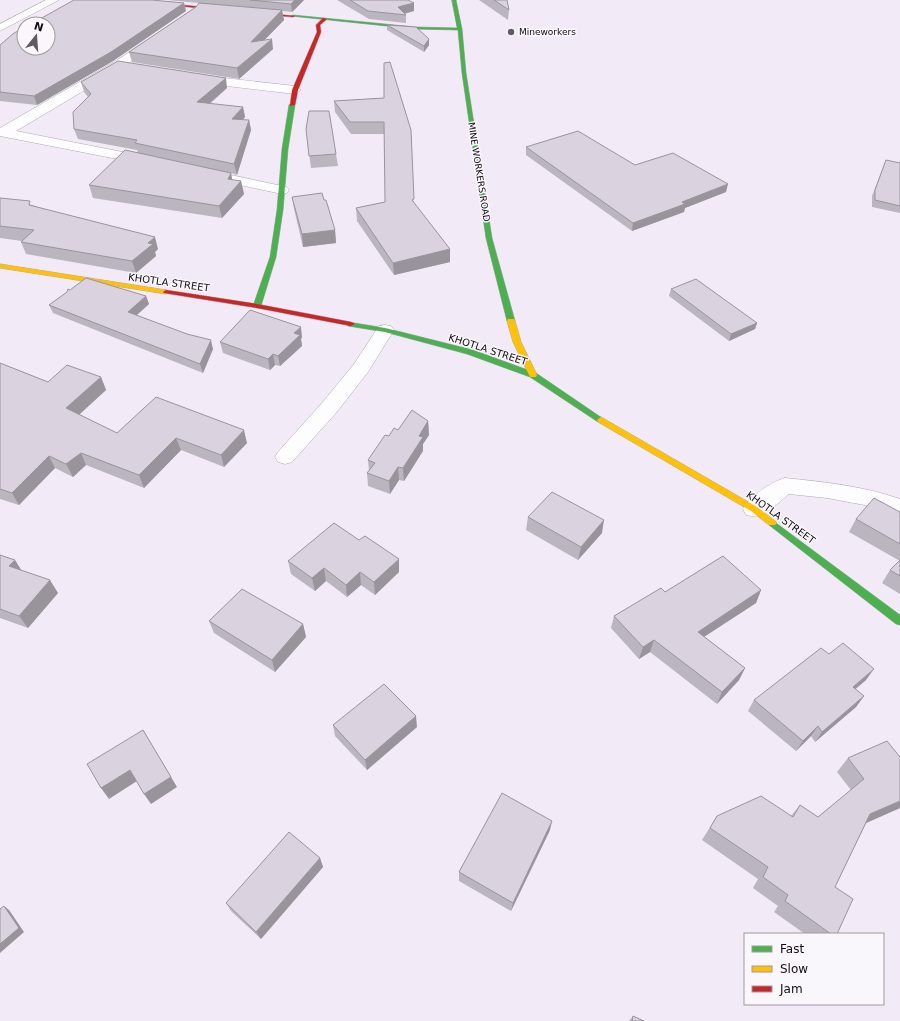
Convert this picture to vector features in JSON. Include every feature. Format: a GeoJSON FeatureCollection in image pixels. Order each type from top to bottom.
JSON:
{"type":"FeatureCollection","features":[{"type":"Feature","properties":{"kind":"street"},"geometry":{"type":"LineString","coordinates":[[0,28],[54,0]]}},
{"type":"Feature","properties":{"kind":"street"},"geometry":{"type":"LineString","coordinates":[[118,0],[414,28],[460,29]]}},
{"type":"Feature","properties":{"kind":"street","name":"MINE WORKERS ROAD"},"geometry":{"type":"LineString","coordinates":[[454,0],[460,29],[464,73],[489,238],[517,342],[533,375]]}},
{"type":"Feature","properties":{"kind":"street"},"geometry":{"type":"LineString","coordinates":[[187,18],[193,14],[197,8]]}},
{"type":"Feature","properties":{"kind":"street"},"geometry":{"type":"LineString","coordinates":[[256,306],[273,257],[282,190],[285,149],[295,90],[319,32],[318,25],[325,19]]}},
{"type":"Feature","properties":{"kind":"street"},"geometry":{"type":"LineString","coordinates":[[2,132],[118,65],[168,30]]}},
{"type":"Feature","properties":{"kind":"street"},"geometry":{"type":"LineString","coordinates":[[118,65],[134,68]]}},
{"type":"Feature","properties":{"kind":"street"},"geometry":{"type":"LineString","coordinates":[[188,77],[295,90]]}},
{"type":"Feature","properties":{"kind":"street"},"geometry":{"type":"LineString","coordinates":[[2,132],[160,164]]}},
{"type":"Feature","properties":{"kind":"street"},"geometry":{"type":"LineString","coordinates":[[189,170],[282,190]]}},
{"type":"Feature","properties":{"kind":"street","name":"KHOTLA STREET"},"geometry":{"type":"LineString","coordinates":[[0,266],[256,306],[385,330],[470,352],[533,375],[584,410],[754,510],[900,621]]}},
{"type":"Feature","properties":{"kind":"street"},"geometry":{"type":"LineString","coordinates":[[285,457],[343,391],[361,368],[385,330]]}},
{"type":"Feature","properties":{"kind":"street"},"geometry":{"type":"LineString","coordinates":[[754,510],[785,486],[827,490],[873,498],[900,508]]}},
{"type":"Feature","properties":{"kind":"building"},"geometry":{"type":"Polygon","coordinates":[[[74,0],[152,0],[184,3],[111,52],[34,96],[0,92],[0,45],[14,33],[16,32],[16,56],[56,56],[56,16],[45,16],[74,0]]]}},
{"type":"Feature","properties":{"kind":"building"},"geometry":{"type":"Polygon","coordinates":[[[250,0],[295,0],[291,4],[250,0]]]}},
{"type":"Feature","properties":{"kind":"building"},"geometry":{"type":"Polygon","coordinates":[[[350,0],[408,0],[414,3],[398,7],[406,15],[368,11],[350,0]]]}},
{"type":"Feature","properties":{"kind":"building"},"geometry":{"type":"Polygon","coordinates":[[[494,0],[507,0],[509,10],[494,0]]]}},
{"type":"Feature","properties":{"kind":"building"},"geometry":{"type":"Polygon","coordinates":[[[199,3],[282,10],[251,42],[272,39],[237,68],[129,52],[196,7],[199,3]]]}},
{"type":"Feature","properties":{"kind":"building"},"geometry":{"type":"Polygon","coordinates":[[[387,25],[416,27],[429,39],[424,46],[387,25]]]}},
{"type":"Feature","properties":{"kind":"building"},"geometry":{"type":"Polygon","coordinates":[[[118,61],[226,78],[197,102],[243,107],[232,119],[249,120],[234,164],[135,143],[137,140],[74,129],[73,112],[91,94],[81,82],[118,61]]]}},
{"type":"Feature","properties":{"kind":"building"},"geometry":{"type":"Polygon","coordinates":[[[390,62],[411,130],[414,199],[412,200],[450,249],[393,263],[356,208],[385,202],[384,122],[350,122],[334,101],[384,98],[384,63],[390,62]]]}},
{"type":"Feature","properties":{"kind":"building"},"geometry":{"type":"Polygon","coordinates":[[[309,111],[329,111],[336,154],[309,156],[306,129],[309,111]]]}},
{"type":"Feature","properties":{"kind":"building"},"geometry":{"type":"Polygon","coordinates":[[[578,131],[635,165],[673,153],[728,184],[682,202],[685,204],[633,223],[526,147],[578,131]]]}},
{"type":"Feature","properties":{"kind":"building"},"geometry":{"type":"Polygon","coordinates":[[[125,150],[231,173],[228,179],[241,181],[219,206],[89,185],[125,150]]]}},
{"type":"Feature","properties":{"kind":"building"},"geometry":{"type":"Polygon","coordinates":[[[886,160],[900,163],[900,206],[875,200],[875,190],[886,160]]]}},
{"type":"Feature","properties":{"kind":"building"},"geometry":{"type":"Polygon","coordinates":[[[322,193],[324,200],[326,200],[335,230],[302,234],[292,197],[322,193]]]}},
{"type":"Feature","properties":{"kind":"building"},"geometry":{"type":"Polygon","coordinates":[[[0,198],[30,201],[29,205],[155,237],[148,243],[153,244],[132,261],[21,242],[34,230],[0,226],[0,198]]]}},
{"type":"Feature","properties":{"kind":"building"},"geometry":{"type":"Polygon","coordinates":[[[86,278],[146,296],[128,312],[187,334],[211,340],[200,364],[49,305],[67,292],[68,289],[70,290],[86,278]]]}},
{"type":"Feature","properties":{"kind":"building"},"geometry":{"type":"Polygon","coordinates":[[[696,279],[757,323],[731,334],[671,289],[696,279]]]}},
{"type":"Feature","properties":{"kind":"building"},"geometry":{"type":"Polygon","coordinates":[[[250,310],[301,327],[294,333],[300,335],[278,356],[273,354],[268,359],[220,342],[250,310]]]}},
{"type":"Feature","properties":{"kind":"building"},"geometry":{"type":"Polygon","coordinates":[[[0,363],[48,382],[67,365],[101,377],[66,408],[117,433],[156,397],[244,430],[221,455],[176,438],[139,475],[81,453],[66,464],[49,456],[12,493],[0,489],[0,363]]]}},
{"type":"Feature","properties":{"kind":"building"},"geometry":{"type":"Polygon","coordinates":[[[412,410],[428,421],[419,436],[423,437],[403,468],[398,467],[389,481],[367,473],[375,463],[368,460],[385,435],[389,436],[394,428],[398,430],[412,410]]]}},
{"type":"Feature","properties":{"kind":"building"},"geometry":{"type":"Polygon","coordinates":[[[552,492],[604,520],[581,547],[528,517],[552,492]]]}},
{"type":"Feature","properties":{"kind":"building"},"geometry":{"type":"Polygon","coordinates":[[[874,498],[900,512],[900,544],[856,519],[874,498]]]}},
{"type":"Feature","properties":{"kind":"building"},"geometry":{"type":"Polygon","coordinates":[[[334,523],[359,540],[365,536],[399,559],[374,582],[360,572],[346,585],[324,568],[312,578],[288,561],[334,523]]]}},
{"type":"Feature","properties":{"kind":"building"},"geometry":{"type":"Polygon","coordinates":[[[0,555],[15,560],[9,566],[50,580],[19,616],[0,609],[0,555]]]}},
{"type":"Feature","properties":{"kind":"building"},"geometry":{"type":"Polygon","coordinates":[[[723,556],[761,590],[698,632],[745,668],[722,692],[654,640],[643,647],[614,616],[661,588],[665,592],[723,556]]]}},
{"type":"Feature","properties":{"kind":"building"},"geometry":{"type":"Polygon","coordinates":[[[900,560],[900,576],[890,570],[900,560]]]}},
{"type":"Feature","properties":{"kind":"building"},"geometry":{"type":"Polygon","coordinates":[[[242,589],[303,624],[272,660],[209,621],[242,589]]]}},
{"type":"Feature","properties":{"kind":"building"},"geometry":{"type":"Polygon","coordinates":[[[843,643],[874,669],[853,687],[864,696],[822,732],[818,726],[803,741],[754,700],[821,648],[829,654],[843,643]]]}},
{"type":"Feature","properties":{"kind":"building"},"geometry":{"type":"Polygon","coordinates":[[[384,684],[416,716],[365,760],[333,725],[384,684]]]}},
{"type":"Feature","properties":{"kind":"building"},"geometry":{"type":"Polygon","coordinates":[[[143,730],[171,777],[144,794],[130,770],[101,788],[87,764],[143,730]]]}},
{"type":"Feature","properties":{"kind":"building"},"geometry":{"type":"Polygon","coordinates":[[[887,741],[900,757],[900,801],[870,814],[835,887],[853,899],[837,933],[830,933],[785,901],[788,895],[763,877],[768,867],[710,828],[717,816],[761,796],[793,817],[800,805],[818,817],[864,779],[848,758],[887,741]]]}},
{"type":"Feature","properties":{"kind":"building"},"geometry":{"type":"Polygon","coordinates":[[[502,793],[552,821],[513,903],[459,872],[502,793]]]}},
{"type":"Feature","properties":{"kind":"building"},"geometry":{"type":"Polygon","coordinates":[[[289,832],[320,858],[256,932],[226,903],[289,832]]]}},
{"type":"Feature","properties":{"kind":"building"},"geometry":{"type":"Polygon","coordinates":[[[4,906],[19,928],[0,944],[0,909],[4,906]]]}},
{"type":"Feature","properties":{"kind":"building"},"geometry":{"type":"Polygon","coordinates":[[[633,1016],[644,1021],[632,1021],[633,1016]]]}},
{"type":"Feature","properties":{"kind":"traffic: fast"},"geometry":{"type":"LineString","coordinates":[[454,0],[460,29],[464,73],[489,238],[511,321]]}},
{"type":"Feature","properties":{"kind":"traffic: fast"},"geometry":{"type":"LineString","coordinates":[[293,16],[415,28],[460,29]]}},
{"type":"Feature","properties":{"kind":"traffic: fast"},"geometry":{"type":"LineString","coordinates":[[257,306],[273,257],[280,210],[285,149],[292,105]]}},
{"type":"Feature","properties":{"kind":"traffic: fast"},"geometry":{"type":"LineString","coordinates":[[351,324],[385,330],[470,352],[533,375],[601,420]]}},
{"type":"Feature","properties":{"kind":"traffic: fast"},"geometry":{"type":"LineString","coordinates":[[772,523],[900,621]]}},
{"type":"Feature","properties":{"kind":"traffic: slow"},"geometry":{"type":"LineString","coordinates":[[0,266],[166,292]]}},
{"type":"Feature","properties":{"kind":"traffic: slow"},"geometry":{"type":"LineString","coordinates":[[511,321],[517,342],[533,375]]}},
{"type":"Feature","properties":{"kind":"traffic: slow"},"geometry":{"type":"LineString","coordinates":[[601,420],[754,509],[772,523]]}},
{"type":"Feature","properties":{"kind":"traffic: jam"},"geometry":{"type":"LineString","coordinates":[[118,0],[293,16]]}},
{"type":"Feature","properties":{"kind":"traffic: jam"},"geometry":{"type":"LineString","coordinates":[[292,105],[295,90],[319,32],[318,25],[325,19]]}},
{"type":"Feature","properties":{"kind":"traffic: jam"},"geometry":{"type":"LineString","coordinates":[[166,292],[257,306],[351,324]]}},
{"type":"Feature","properties":{"kind":"place","name":"Mineworkers"},"geometry":{"type":"Point","coordinates":[511,32]}}]}
